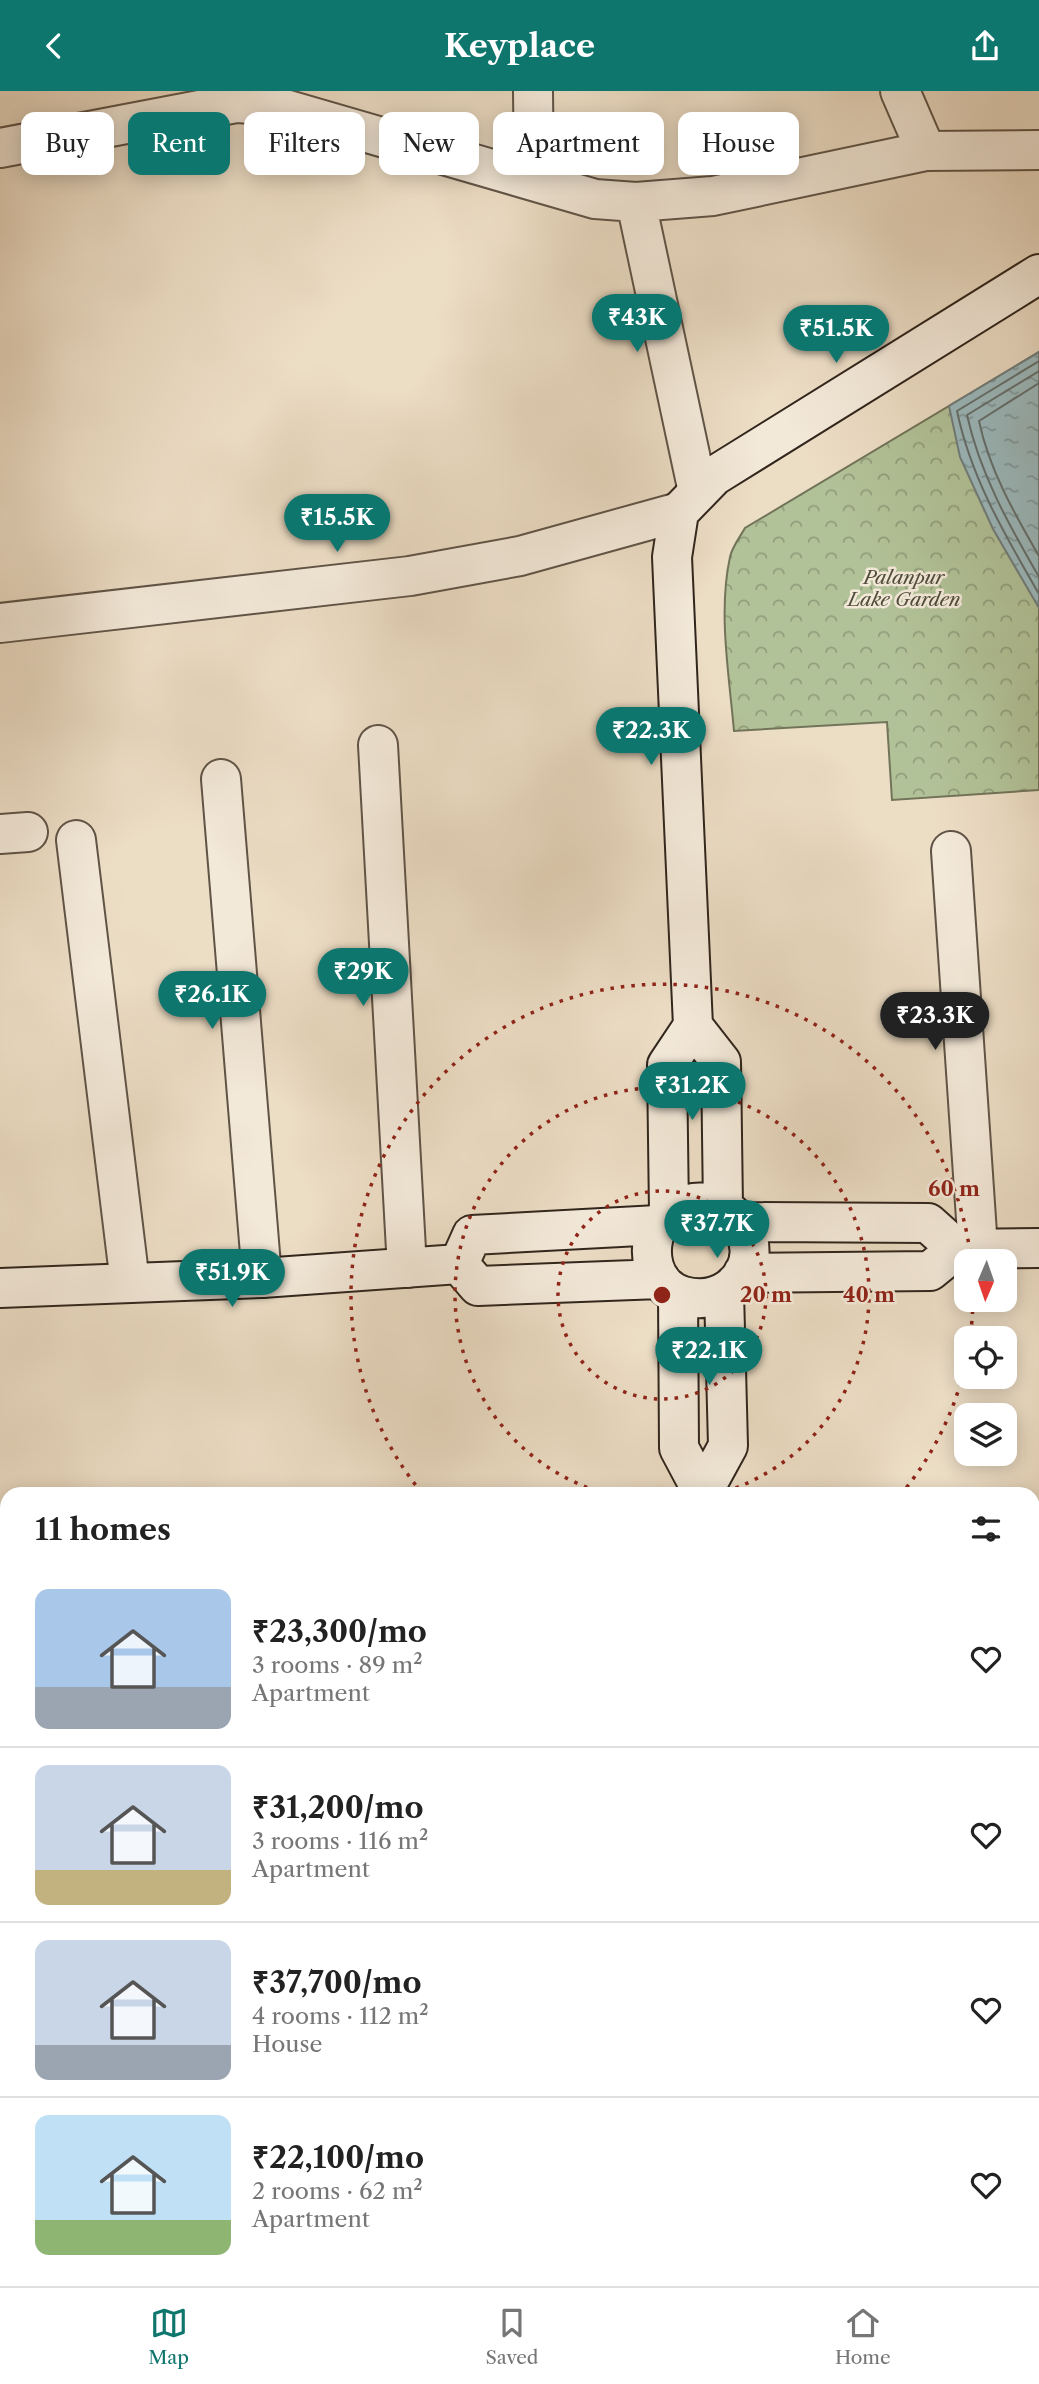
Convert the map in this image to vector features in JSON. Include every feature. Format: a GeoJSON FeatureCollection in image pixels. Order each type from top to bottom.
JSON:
{"type":"FeatureCollection","features":[{"type":"Feature","properties":{"kind":"street"},"geometry":{"type":"LineString","coordinates":[[533,91],[534,181]]}},
{"type":"Feature","properties":{"kind":"street"},"geometry":{"type":"LineString","coordinates":[[900,91],[926,151]]}},
{"type":"Feature","properties":{"kind":"street"},"geometry":{"type":"LineString","coordinates":[[0,148],[156,104],[271,105],[595,199],[636,202],[713,196],[926,151],[1039,150]]}},
{"type":"Feature","properties":{"kind":"street"},"geometry":{"type":"LineString","coordinates":[[636,202],[688,502],[672,557],[693,1026],[721,1062],[732,1215],[749,1247],[734,1283],[728,1446],[707,1487]]}},
{"type":"Feature","properties":{"kind":"street"},"geometry":{"type":"LineString","coordinates":[[0,623],[410,576],[520,556],[688,502],[714,476],[1039,274]]}},
{"type":"Feature","properties":{"kind":"street"},"geometry":{"type":"LineString","coordinates":[[378,745],[407,1268]]}},
{"type":"Feature","properties":{"kind":"street"},"geometry":{"type":"LineString","coordinates":[[221,779],[262,1279]]}},
{"type":"Feature","properties":{"kind":"street"},"geometry":{"type":"LineString","coordinates":[[76,840],[130,1283]]}},
{"type":"Feature","properties":{"kind":"street"},"geometry":{"type":"LineString","coordinates":[[951,851],[967,1249]]}},
{"type":"Feature","properties":{"kind":"street"},"geometry":{"type":"LineString","coordinates":[[693,1026],[667,1065],[663,1219],[650,1252],[669,1286],[679,1448],[701,1487]]}},
{"type":"Feature","properties":{"kind":"street"},"geometry":{"type":"LineString","coordinates":[[459,1263],[472,1235],[663,1219],[695,1202],[732,1215],[928,1223],[967,1249],[1039,1248]]}},
{"type":"Feature","properties":{"kind":"street"},"geometry":{"type":"LineString","coordinates":[[459,1263],[478,1286],[669,1286],[702,1299],[734,1283],[930,1271],[954,1257]]}},
{"type":"Feature","properties":{"kind":"street"},"geometry":{"type":"LineString","coordinates":[[0,1288],[262,1279],[459,1263]]}},
{"type":"Feature","properties":{"kind":"green space","name":"Palanpur Lake Garden"},"geometry":{"type":"Polygon","coordinates":[[[1039,352],[1039,790],[892,800],[887,722],[734,731],[725,599],[731,553],[745,528],[1039,352]]]}},
{"type":"Feature","properties":{"kind":"water"},"geometry":{"type":"Polygon","coordinates":[[[1039,352],[1039,608],[993,529],[960,457],[949,406],[1039,352]]]}}]}
